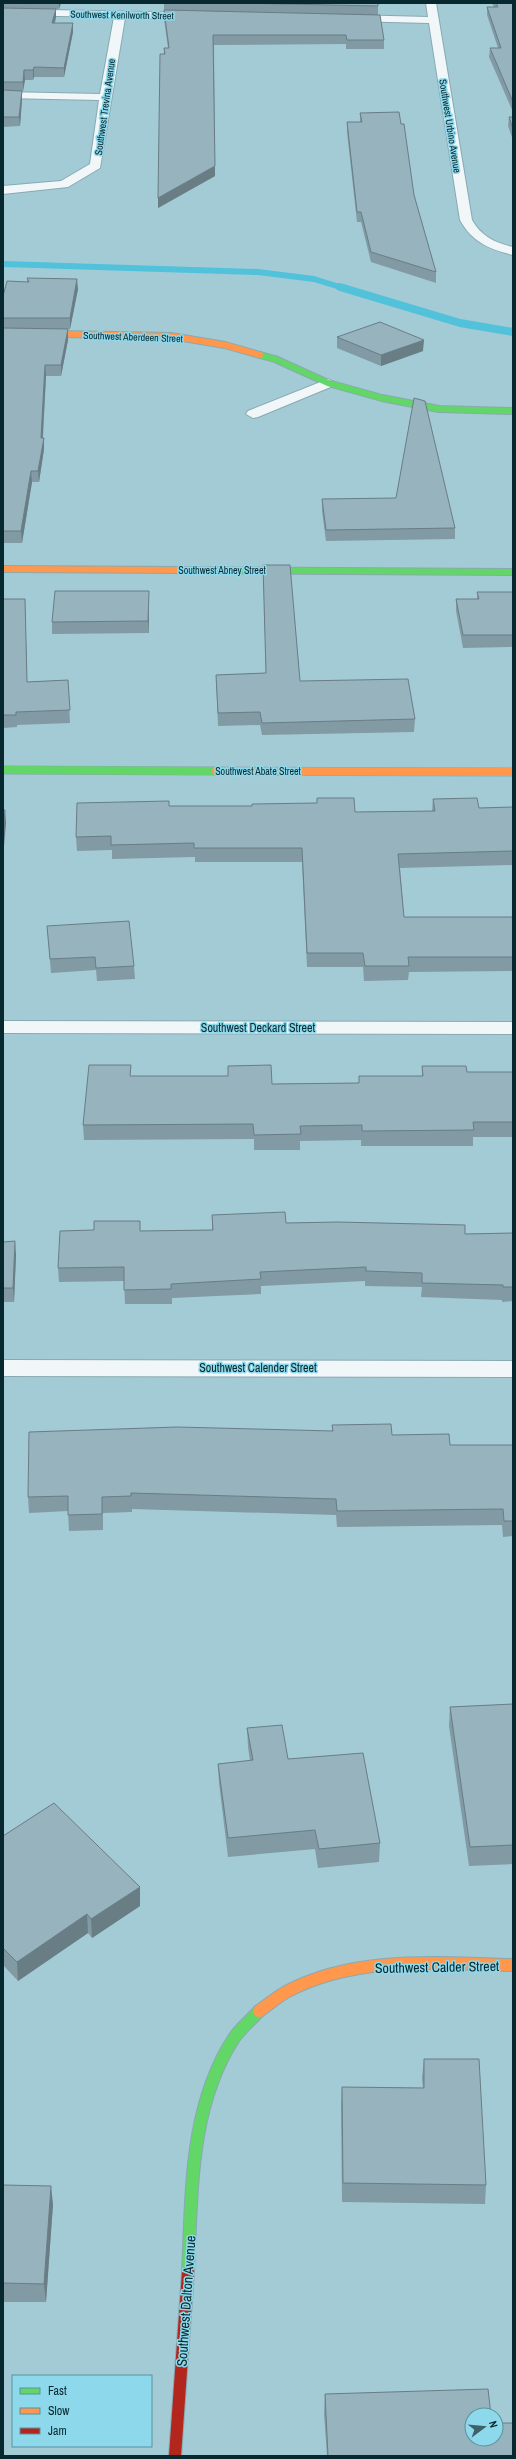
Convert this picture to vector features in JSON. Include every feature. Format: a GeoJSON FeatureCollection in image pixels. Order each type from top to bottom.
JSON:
{"type":"FeatureCollection","features":[{"type":"Feature","properties":{"kind":"street","name":"Southwest Urbino Avenue"},"geometry":{"type":"LineString","coordinates":[[431,3],[432,20],[466,220],[470,229],[485,243],[513,251]]}},
{"type":"Feature","properties":{"kind":"street","name":"Southwest Kenilworth Street"},"geometry":{"type":"LineString","coordinates":[[3,12],[206,16]]}},
{"type":"Feature","properties":{"kind":"street","name":"Southwest Trevina Avenue"},"geometry":{"type":"LineString","coordinates":[[3,190],[18,190],[64,184],[96,166],[105,97],[120,15]]}},
{"type":"Feature","properties":{"kind":"street"},"geometry":{"type":"LineString","coordinates":[[338,18],[432,20]]}},
{"type":"Feature","properties":{"kind":"street"},"geometry":{"type":"LineString","coordinates":[[3,95],[105,97]]}},
{"type":"Feature","properties":{"kind":"street","name":"Southwest Aberdeen Street"},"geometry":{"type":"LineString","coordinates":[[3,333],[171,336],[225,345],[275,359],[328,383],[382,398],[439,409],[513,411]]}},
{"type":"Feature","properties":{"kind":"street"},"geometry":{"type":"LineString","coordinates":[[252,414],[328,383]]}},
{"type":"Feature","properties":{"kind":"street","name":"Southwest Abney Street"},"geometry":{"type":"LineString","coordinates":[[3,570],[513,572]]}},
{"type":"Feature","properties":{"kind":"street","name":"Southwest Abate Street"},"geometry":{"type":"LineString","coordinates":[[3,770],[513,772]]}},
{"type":"Feature","properties":{"kind":"street","name":"Southwest Deckard Street"},"geometry":{"type":"LineString","coordinates":[[3,1027],[513,1028]]}},
{"type":"Feature","properties":{"kind":"street","name":"Southwest Calender Street"},"geometry":{"type":"LineString","coordinates":[[3,1368],[513,1369]]}},
{"type":"Feature","properties":{"kind":"street","name":"Southwest Calder Street"},"geometry":{"type":"LineString","coordinates":[[196,2147],[207,2096],[226,2052],[246,2023],[273,1999],[302,1983],[337,1974],[385,1966],[513,1965]]}},
{"type":"Feature","properties":{"kind":"street","name":"Southwest Dalton Avenue"},"geometry":{"type":"LineString","coordinates":[[175,2456],[196,2147]]}},
{"type":"Feature","properties":{"kind":"building"},"geometry":{"type":"Polygon","coordinates":[[[237,3],[378,3],[378,6],[237,3]]]}},
{"type":"Feature","properties":{"kind":"building"},"geometry":{"type":"Polygon","coordinates":[[[496,3],[513,3],[513,102],[490,48],[501,48],[487,7],[498,7],[496,3]]]}},
{"type":"Feature","properties":{"kind":"building"},"geometry":{"type":"Polygon","coordinates":[[[3,8],[56,9],[52,23],[73,23],[64,68],[34,67],[33,70],[24,70],[23,82],[3,82],[3,8]]]}},
{"type":"Feature","properties":{"kind":"building"},"geometry":{"type":"Polygon","coordinates":[[[164,10],[380,15],[384,40],[347,40],[346,35],[213,35],[215,166],[158,198],[160,54],[165,54],[164,48],[169,48],[164,10]]]}},
{"type":"Feature","properties":{"kind":"building"},"geometry":{"type":"Polygon","coordinates":[[[3,90],[22,91],[19,117],[3,117],[3,90]]]}},
{"type":"Feature","properties":{"kind":"building"},"geometry":{"type":"Polygon","coordinates":[[[399,112],[401,124],[404,124],[414,195],[436,272],[371,252],[361,212],[357,212],[347,122],[362,122],[360,113],[399,112]]]}},
{"type":"Feature","properties":{"kind":"building"},"geometry":{"type":"Polygon","coordinates":[[[509,117],[513,117],[513,129],[509,117]]]}},
{"type":"Feature","properties":{"kind":"building"},"geometry":{"type":"Polygon","coordinates":[[[27,278],[77,279],[70,318],[3,318],[3,296],[7,281],[29,282],[27,278]]]}},
{"type":"Feature","properties":{"kind":"building"},"geometry":{"type":"Polygon","coordinates":[[[380,322],[424,340],[381,355],[337,337],[380,322]]]}},
{"type":"Feature","properties":{"kind":"building"},"geometry":{"type":"Polygon","coordinates":[[[3,328],[68,329],[61,365],[45,365],[41,438],[44,438],[38,471],[31,471],[21,531],[3,531],[3,328]]]}},
{"type":"Feature","properties":{"kind":"building"},"geometry":{"type":"Polygon","coordinates":[[[414,398],[425,401],[455,528],[326,530],[322,499],[396,498],[414,398]]]}},
{"type":"Feature","properties":{"kind":"building"},"geometry":{"type":"Polygon","coordinates":[[[263,565],[290,565],[300,681],[408,679],[415,719],[262,723],[260,712],[218,713],[216,675],[266,673],[263,565]]]}},
{"type":"Feature","properties":{"kind":"building"},"geometry":{"type":"Polygon","coordinates":[[[55,591],[149,591],[148,621],[52,622],[55,591]]]}},
{"type":"Feature","properties":{"kind":"building"},"geometry":{"type":"Polygon","coordinates":[[[477,592],[513,592],[513,635],[463,635],[456,599],[479,599],[477,592]]]}},
{"type":"Feature","properties":{"kind":"building"},"geometry":{"type":"Polygon","coordinates":[[[3,599],[25,599],[27,682],[68,680],[70,710],[16,712],[16,715],[3,715],[3,599]]]}},
{"type":"Feature","properties":{"kind":"building"},"geometry":{"type":"Polygon","coordinates":[[[317,798],[354,798],[355,812],[435,811],[433,799],[477,798],[479,808],[513,807],[513,851],[398,854],[404,917],[512,917],[513,957],[408,957],[409,966],[365,966],[363,953],[307,953],[302,848],[194,848],[194,843],[111,845],[111,836],[76,837],[77,803],[169,801],[169,806],[252,806],[252,804],[317,803],[317,798]]]}},
{"type":"Feature","properties":{"kind":"building"},"geometry":{"type":"Polygon","coordinates":[[[3,810],[5,810],[3,837],[3,810]]]}},
{"type":"Feature","properties":{"kind":"building"},"geometry":{"type":"Polygon","coordinates":[[[129,921],[134,966],[96,968],[95,957],[50,959],[47,926],[129,921]]]}},
{"type":"Feature","properties":{"kind":"building"},"geometry":{"type":"Polygon","coordinates":[[[89,1065],[131,1065],[130,1076],[228,1076],[228,1066],[271,1065],[272,1084],[359,1083],[359,1076],[423,1076],[422,1066],[466,1066],[467,1072],[513,1072],[513,1122],[473,1122],[474,1130],[362,1131],[362,1125],[300,1126],[301,1134],[254,1135],[253,1124],[83,1125],[89,1065]]]}},
{"type":"Feature","properties":{"kind":"building"},"geometry":{"type":"Polygon","coordinates":[[[285,1212],[286,1223],[338,1222],[465,1225],[465,1234],[513,1233],[513,1287],[503,1287],[503,1285],[422,1283],[422,1273],[366,1271],[366,1267],[260,1272],[261,1279],[171,1284],[171,1289],[124,1290],[124,1267],[58,1268],[60,1231],[94,1230],[94,1221],[140,1221],[140,1231],[213,1230],[212,1215],[285,1212]]]}},
{"type":"Feature","properties":{"kind":"building"},"geometry":{"type":"Polygon","coordinates":[[[15,1241],[13,1288],[3,1288],[3,1242],[15,1241]]]}},
{"type":"Feature","properties":{"kind":"building"},"geometry":{"type":"Polygon","coordinates":[[[391,1424],[392,1435],[449,1434],[450,1445],[513,1445],[513,1521],[504,1521],[503,1509],[337,1511],[336,1499],[131,1493],[131,1496],[102,1497],[102,1514],[68,1515],[68,1496],[28,1497],[29,1432],[177,1427],[333,1431],[332,1425],[391,1424]]]}},
{"type":"Feature","properties":{"kind":"building"},"geometry":{"type":"Polygon","coordinates":[[[513,1704],[513,1845],[470,1847],[450,1707],[513,1704]]]}},
{"type":"Feature","properties":{"kind":"building"},"geometry":{"type":"Polygon","coordinates":[[[282,1725],[288,1759],[363,1753],[380,1843],[319,1849],[315,1830],[228,1838],[218,1764],[253,1760],[247,1728],[282,1725]]]}},
{"type":"Feature","properties":{"kind":"building"},"geometry":{"type":"Polygon","coordinates":[[[54,1803],[140,1887],[91,1919],[87,1914],[17,1962],[3,1948],[3,1836],[54,1803]]]}},
{"type":"Feature","properties":{"kind":"building"},"geometry":{"type":"Polygon","coordinates":[[[424,2059],[479,2059],[486,2185],[343,2183],[342,2087],[424,2088],[424,2059]]]}},
{"type":"Feature","properties":{"kind":"building"},"geometry":{"type":"Polygon","coordinates":[[[3,2185],[51,2186],[44,2284],[3,2283],[3,2185]]]}},
{"type":"Feature","properties":{"kind":"building"},"geometry":{"type":"Polygon","coordinates":[[[488,2389],[490,2407],[464,2407],[464,2447],[504,2447],[504,2423],[513,2423],[513,2456],[328,2456],[325,2394],[488,2389]]]}},
{"type":"Feature","properties":{"kind":"waterway"},"geometry":{"type":"LineString","coordinates":[[3,264],[258,272],[314,279],[343,288]]}},
{"type":"Feature","properties":{"kind":"waterway"},"geometry":{"type":"LineString","coordinates":[[340,287],[460,323],[513,332]]}},
{"type":"Feature","properties":{"kind":"traffic: fast"},"geometry":{"type":"LineString","coordinates":[[260,355],[275,359],[328,383],[382,398],[439,409],[513,411]]}},
{"type":"Feature","properties":{"kind":"traffic: fast"},"geometry":{"type":"LineString","coordinates":[[183,570],[513,572]]}},
{"type":"Feature","properties":{"kind":"traffic: fast"},"geometry":{"type":"LineString","coordinates":[[3,770],[216,771]]}},
{"type":"Feature","properties":{"kind":"traffic: fast"},"geometry":{"type":"LineString","coordinates":[[188,2272],[194,2167],[198,2132],[206,2098],[218,2066],[235,2037],[259,2011]]}},
{"type":"Feature","properties":{"kind":"traffic: slow"},"geometry":{"type":"LineString","coordinates":[[3,333],[171,336],[225,345],[260,355]]}},
{"type":"Feature","properties":{"kind":"traffic: slow"},"geometry":{"type":"LineString","coordinates":[[3,569],[183,570]]}},
{"type":"Feature","properties":{"kind":"traffic: slow"},"geometry":{"type":"LineString","coordinates":[[216,771],[513,772]]}},
{"type":"Feature","properties":{"kind":"traffic: slow"},"geometry":{"type":"LineString","coordinates":[[259,2011],[286,1992],[315,1979],[347,1970],[414,1964],[448,1963],[513,1965]]}},
{"type":"Feature","properties":{"kind":"traffic: jam"},"geometry":{"type":"LineString","coordinates":[[175,2456],[188,2272]]}}]}
